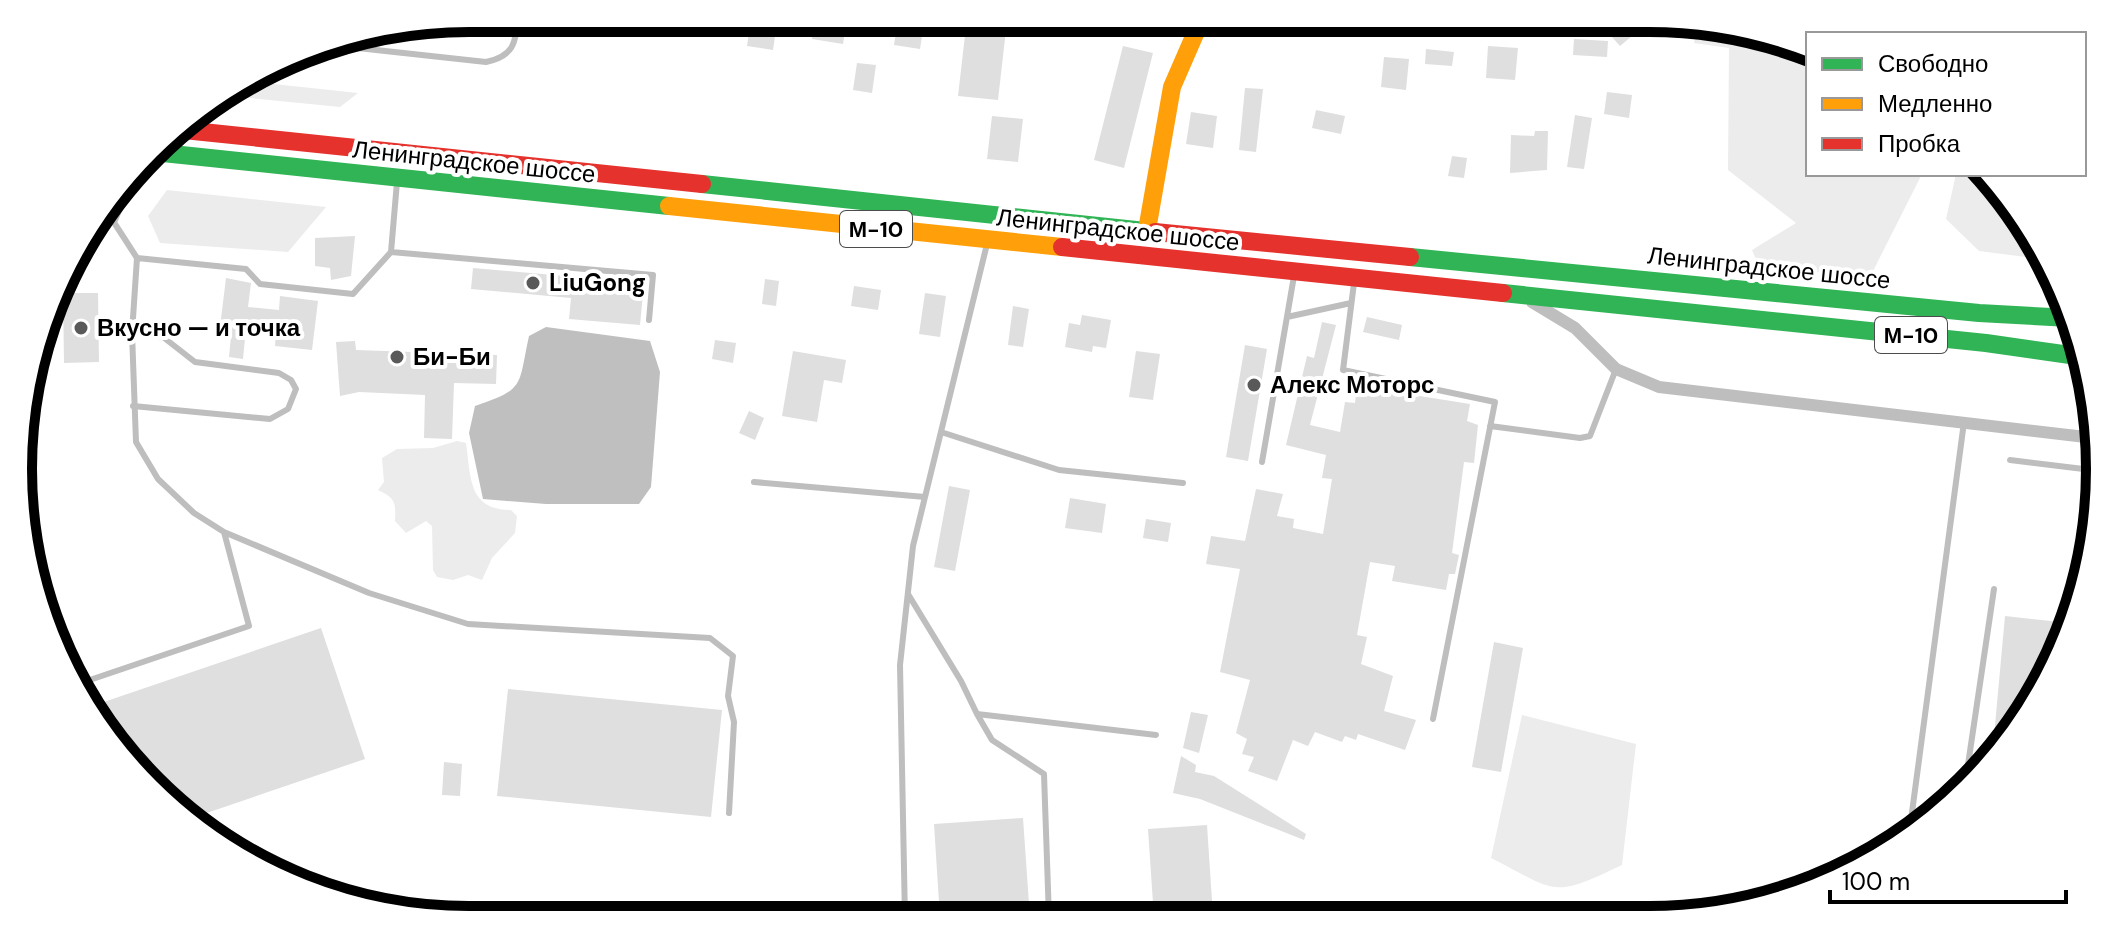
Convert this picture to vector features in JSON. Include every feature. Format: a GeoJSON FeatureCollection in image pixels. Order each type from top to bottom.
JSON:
{"type":"FeatureCollection","features":[{"type":"Feature","properties":{"kind":"main road"},"geometry":{"type":"LineString","coordinates":[[1147,230],[1172,87],[1196,32]]}},
{"type":"Feature","properties":{"kind":"main road","name":"Ленинградское шоссе"},"geometry":{"type":"LineString","coordinates":[[192,131],[1147,230],[1979,313],[2059,317]]}},
{"type":"Feature","properties":{"kind":"main road","name":"Ленинградское шоссе"},"geometry":{"type":"LineString","coordinates":[[167,154],[1986,343],[2071,355]]}},
{"type":"Feature","properties":{"kind":"street"},"geometry":{"type":"LineString","coordinates":[[1518,296],[1575,328],[1616,369],[1659,387],[2085,437]]}},
{"type":"Feature","properties":{"kind":"lane"},"geometry":{"type":"LineString","coordinates":[[354,48],[486,62],[504,58],[516,44],[517,32]]}},
{"type":"Feature","properties":{"kind":"lane"},"geometry":{"type":"LineString","coordinates":[[137,258],[246,269],[260,284],[353,294],[391,252],[397,178]]}},
{"type":"Feature","properties":{"kind":"lane"},"geometry":{"type":"LineString","coordinates":[[115,220],[123,202]]}},
{"type":"Feature","properties":{"kind":"lane"},"geometry":{"type":"LineString","coordinates":[[112,217],[137,258],[132,333],[136,442],[158,479],[194,513],[224,532],[369,593],[468,624],[710,638],[733,656],[728,696],[734,722],[729,813]]}},
{"type":"Feature","properties":{"kind":"lane"},"geometry":{"type":"LineString","coordinates":[[905,906],[900,665],[913,546],[988,240]]}},
{"type":"Feature","properties":{"kind":"lane"},"geometry":{"type":"LineString","coordinates":[[391,252],[653,275],[649,320]]}},
{"type":"Feature","properties":{"kind":"lane"},"geometry":{"type":"LineString","coordinates":[[1262,462],[1295,273]]}},
{"type":"Feature","properties":{"kind":"lane"},"geometry":{"type":"LineString","coordinates":[[1354,279],[1343,370],[1495,402],[1433,719]]}},
{"type":"Feature","properties":{"kind":"lane"},"geometry":{"type":"LineString","coordinates":[[1287,317],[1351,303]]}},
{"type":"Feature","properties":{"kind":"lane"},"geometry":{"type":"LineString","coordinates":[[132,333],[163,337],[195,362],[279,373],[291,380],[296,389],[288,409],[270,419],[133,406]]}},
{"type":"Feature","properties":{"kind":"lane"},"geometry":{"type":"LineString","coordinates":[[1490,426],[1580,438],[1590,436],[1616,369]]}},
{"type":"Feature","properties":{"kind":"lane"},"geometry":{"type":"LineString","coordinates":[[1911,819],[1964,422]]}},
{"type":"Feature","properties":{"kind":"lane"},"geometry":{"type":"LineString","coordinates":[[941,432],[1059,470],[1183,483]]}},
{"type":"Feature","properties":{"kind":"lane"},"geometry":{"type":"LineString","coordinates":[[2010,460],[2086,469]]}},
{"type":"Feature","properties":{"kind":"lane"},"geometry":{"type":"LineString","coordinates":[[754,482],[925,497]]}},
{"type":"Feature","properties":{"kind":"lane"},"geometry":{"type":"LineString","coordinates":[[87,681],[249,626],[224,532]]}},
{"type":"Feature","properties":{"kind":"lane"},"geometry":{"type":"LineString","coordinates":[[1968,768],[1994,589]]}},
{"type":"Feature","properties":{"kind":"lane"},"geometry":{"type":"LineString","coordinates":[[908,594],[961,681],[992,740],[1044,774],[1049,906]]}},
{"type":"Feature","properties":{"kind":"lane"},"geometry":{"type":"LineString","coordinates":[[977,714],[1156,735]]}},
{"type":"Feature","properties":{"kind":"shaded area"},"geometry":{"type":"Polygon","coordinates":[[[1696,35],[1734,40],[1806,61],[1806,176],[1921,176],[1871,275],[1760,269],[1752,250],[1796,223],[1728,170],[1729,48],[1694,43],[1696,35]]]}},
{"type":"Feature","properties":{"kind":"shaded area"},"geometry":{"type":"Polygon","coordinates":[[[265,83],[358,93],[340,107],[240,97],[265,83]]]}},
{"type":"Feature","properties":{"kind":"shaded area"},"geometry":{"type":"Polygon","coordinates":[[[1956,176],[1973,176],[1996,203],[2031,258],[1979,251],[1946,219],[1956,176]]]}},
{"type":"Feature","properties":{"kind":"shaded area"},"geometry":{"type":"Polygon","coordinates":[[[167,190],[326,207],[288,252],[160,243],[148,216],[167,190]]]}},
{"type":"Feature","properties":{"kind":"shaded area"},"geometry":{"type":"Polygon","coordinates":[[[546,327],[650,341],[660,372],[651,487],[639,504],[546,504],[483,499],[469,433],[475,406],[512,390],[521,376],[529,336],[546,327]]]}},
{"type":"Feature","properties":{"kind":"shaded area"},"geometry":{"type":"Polygon","coordinates":[[[457,441],[466,443],[471,479],[479,498],[497,509],[511,510],[517,516],[515,533],[492,558],[482,580],[468,575],[453,580],[437,577],[433,570],[432,526],[426,521],[406,533],[395,521],[393,501],[378,490],[384,482],[382,458],[397,449],[433,448],[457,441]]]}},
{"type":"Feature","properties":{"kind":"shaded area"},"geometry":{"type":"Polygon","coordinates":[[[1522,715],[1636,744],[1622,865],[1581,883],[1555,887],[1491,858],[1522,715]]]}},
{"type":"Feature","properties":{"kind":"building"},"geometry":{"type":"Polygon","coordinates":[[[749,32],[776,32],[773,50],[747,46],[749,32]]]}},
{"type":"Feature","properties":{"kind":"building"},"geometry":{"type":"Polygon","coordinates":[[[813,32],[845,32],[843,44],[812,39],[813,32]]]}},
{"type":"Feature","properties":{"kind":"building"},"geometry":{"type":"Polygon","coordinates":[[[896,32],[923,32],[920,49],[894,45],[896,32]]]}},
{"type":"Feature","properties":{"kind":"building"},"geometry":{"type":"Polygon","coordinates":[[[965,32],[1006,32],[998,100],[958,96],[965,32]]]}},
{"type":"Feature","properties":{"kind":"building"},"geometry":{"type":"Polygon","coordinates":[[[1608,32],[1628,32],[1632,36],[1620,46],[1608,32]]]}},
{"type":"Feature","properties":{"kind":"building"},"geometry":{"type":"Polygon","coordinates":[[[1574,39],[1608,41],[1607,57],[1573,55],[1574,39]]]}},
{"type":"Feature","properties":{"kind":"building"},"geometry":{"type":"Polygon","coordinates":[[[1123,46],[1153,53],[1124,168],[1094,160],[1123,46]]]}},
{"type":"Feature","properties":{"kind":"building"},"geometry":{"type":"Polygon","coordinates":[[[1488,46],[1518,48],[1515,80],[1486,78],[1488,46]]]}},
{"type":"Feature","properties":{"kind":"building"},"geometry":{"type":"Polygon","coordinates":[[[1426,49],[1454,52],[1452,66],[1425,64],[1426,49]]]}},
{"type":"Feature","properties":{"kind":"building"},"geometry":{"type":"Polygon","coordinates":[[[1384,57],[1409,59],[1406,90],[1381,87],[1384,57]]]}},
{"type":"Feature","properties":{"kind":"building"},"geometry":{"type":"Polygon","coordinates":[[[857,63],[876,65],[872,93],[853,90],[857,63]]]}},
{"type":"Feature","properties":{"kind":"building"},"geometry":{"type":"Polygon","coordinates":[[[1245,88],[1263,89],[1256,152],[1239,150],[1245,88]]]}},
{"type":"Feature","properties":{"kind":"building"},"geometry":{"type":"Polygon","coordinates":[[[1607,92],[1632,95],[1629,118],[1604,114],[1607,92]]]}},
{"type":"Feature","properties":{"kind":"building"},"geometry":{"type":"Polygon","coordinates":[[[1316,110],[1345,116],[1341,134],[1312,128],[1316,110]]]}},
{"type":"Feature","properties":{"kind":"building"},"geometry":{"type":"Polygon","coordinates":[[[1191,112],[1217,116],[1213,148],[1186,144],[1191,112]]]}},
{"type":"Feature","properties":{"kind":"building"},"geometry":{"type":"Polygon","coordinates":[[[1575,115],[1592,118],[1584,169],[1567,167],[1575,115]]]}},
{"type":"Feature","properties":{"kind":"building"},"geometry":{"type":"Polygon","coordinates":[[[992,116],[1023,119],[1018,162],[987,159],[992,116]]]}},
{"type":"Feature","properties":{"kind":"building"},"geometry":{"type":"Polygon","coordinates":[[[1535,131],[1548,131],[1547,170],[1510,173],[1511,135],[1534,136],[1535,131]]]}},
{"type":"Feature","properties":{"kind":"building"},"geometry":{"type":"Polygon","coordinates":[[[1452,156],[1467,158],[1464,178],[1448,176],[1452,156]]]}},
{"type":"Feature","properties":{"kind":"building"},"geometry":{"type":"Polygon","coordinates":[[[355,236],[351,276],[331,280],[330,268],[315,266],[315,238],[355,236]]]}},
{"type":"Feature","properties":{"kind":"building"},"geometry":{"type":"Polygon","coordinates":[[[473,268],[644,283],[640,325],[569,319],[571,298],[471,289],[473,268]]]}},
{"type":"Feature","properties":{"kind":"building"},"geometry":{"type":"Polygon","coordinates":[[[226,278],[251,283],[248,307],[279,310],[280,296],[318,301],[312,350],[275,346],[276,332],[246,328],[243,359],[229,357],[231,336],[219,335],[226,278]]]}},
{"type":"Feature","properties":{"kind":"building"},"geometry":{"type":"Polygon","coordinates":[[[765,279],[779,281],[776,306],[762,304],[765,279]]]}},
{"type":"Feature","properties":{"kind":"building"},"geometry":{"type":"Polygon","coordinates":[[[854,286],[881,290],[878,310],[851,306],[854,286]]]}},
{"type":"Feature","properties":{"kind":"building","name":"Вкусно — и точка"},"geometry":{"type":"Polygon","coordinates":[[[69,293],[98,293],[99,362],[64,363],[63,307],[69,293]]]}},
{"type":"Feature","properties":{"kind":"building"},"geometry":{"type":"Polygon","coordinates":[[[925,293],[946,296],[940,337],[919,334],[925,293]]]}},
{"type":"Feature","properties":{"kind":"building"},"geometry":{"type":"Polygon","coordinates":[[[1013,306],[1029,309],[1023,347],[1008,345],[1013,306]]]}},
{"type":"Feature","properties":{"kind":"building"},"geometry":{"type":"Polygon","coordinates":[[[1082,315],[1111,320],[1106,348],[1093,346],[1092,352],[1065,347],[1069,323],[1080,325],[1082,315]]]}},
{"type":"Feature","properties":{"kind":"building"},"geometry":{"type":"Polygon","coordinates":[[[1367,317],[1402,325],[1399,340],[1363,332],[1367,317]]]}},
{"type":"Feature","properties":{"kind":"building"},"geometry":{"type":"Polygon","coordinates":[[[1322,322],[1336,325],[1310,425],[1340,432],[1345,402],[1355,403],[1357,386],[1470,404],[1467,421],[1478,425],[1474,463],[1464,462],[1452,553],[1459,555],[1455,574],[1449,574],[1446,590],[1392,581],[1395,566],[1370,562],[1357,635],[1367,637],[1361,664],[1393,676],[1384,711],[1416,720],[1405,750],[1358,734],[1356,740],[1345,736],[1342,742],[1315,732],[1308,746],[1293,740],[1277,781],[1248,771],[1254,757],[1242,754],[1247,739],[1236,733],[1250,680],[1220,672],[1240,569],[1206,564],[1211,536],[1245,541],[1256,489],[1283,494],[1277,516],[1294,519],[1293,528],[1323,534],[1332,479],[1322,478],[1326,455],[1286,445],[1307,356],[1314,358],[1322,322]]]}},
{"type":"Feature","properties":{"kind":"building"},"geometry":{"type":"Polygon","coordinates":[[[715,340],[736,343],[733,363],[712,359],[715,340]]]}},
{"type":"Feature","properties":{"kind":"building"},"geometry":{"type":"Polygon","coordinates":[[[355,341],[356,350],[497,355],[496,384],[454,383],[452,439],[424,438],[425,395],[359,392],[340,396],[336,342],[355,341]]]}},
{"type":"Feature","properties":{"kind":"building"},"geometry":{"type":"Polygon","coordinates":[[[1245,345],[1267,349],[1248,461],[1226,457],[1245,345]]]}},
{"type":"Feature","properties":{"kind":"building"},"geometry":{"type":"Polygon","coordinates":[[[793,351],[846,360],[842,383],[824,380],[817,422],[782,416],[793,351]]]}},
{"type":"Feature","properties":{"kind":"building"},"geometry":{"type":"Polygon","coordinates":[[[1136,351],[1160,354],[1153,400],[1129,397],[1136,351]]]}},
{"type":"Feature","properties":{"kind":"building"},"geometry":{"type":"Polygon","coordinates":[[[749,411],[764,418],[755,440],[739,433],[749,411]]]}},
{"type":"Feature","properties":{"kind":"building"},"geometry":{"type":"Polygon","coordinates":[[[949,486],[970,490],[955,571],[934,567],[949,486]]]}},
{"type":"Feature","properties":{"kind":"building"},"geometry":{"type":"Polygon","coordinates":[[[1070,498],[1106,504],[1102,533],[1065,528],[1070,498]]]}},
{"type":"Feature","properties":{"kind":"building"},"geometry":{"type":"Polygon","coordinates":[[[1146,519],[1171,523],[1168,542],[1143,538],[1146,519]]]}},
{"type":"Feature","properties":{"kind":"building"},"geometry":{"type":"Polygon","coordinates":[[[2005,616],[2058,622],[2027,688],[1994,738],[2005,616]]]}},
{"type":"Feature","properties":{"kind":"building"},"geometry":{"type":"Polygon","coordinates":[[[321,628],[365,759],[201,815],[140,757],[100,703],[321,628]]]}},
{"type":"Feature","properties":{"kind":"building"},"geometry":{"type":"Polygon","coordinates":[[[1494,642],[1523,648],[1501,772],[1472,767],[1494,642]]]}},
{"type":"Feature","properties":{"kind":"building"},"geometry":{"type":"Polygon","coordinates":[[[508,689],[722,710],[711,817],[497,796],[508,689]]]}},
{"type":"Feature","properties":{"kind":"building"},"geometry":{"type":"Polygon","coordinates":[[[1191,712],[1208,715],[1199,753],[1183,748],[1191,712]]]}},
{"type":"Feature","properties":{"kind":"building"},"geometry":{"type":"Polygon","coordinates":[[[1181,756],[1196,765],[1195,772],[1214,776],[1306,834],[1304,840],[1200,799],[1173,793],[1181,756]]]}},
{"type":"Feature","properties":{"kind":"building"},"geometry":{"type":"Polygon","coordinates":[[[444,762],[462,764],[460,796],[442,795],[444,762]]]}},
{"type":"Feature","properties":{"kind":"building"},"geometry":{"type":"Polygon","coordinates":[[[1023,818],[1029,906],[939,906],[934,824],[1023,818]]]}},
{"type":"Feature","properties":{"kind":"building"},"geometry":{"type":"Polygon","coordinates":[[[1207,825],[1212,906],[1153,906],[1148,829],[1207,825]]]}},
{"type":"Feature","properties":{"kind":"traffic: fast"},"geometry":{"type":"LineString","coordinates":[[167,153],[669,206]]}},
{"type":"Feature","properties":{"kind":"traffic: fast"},"geometry":{"type":"LineString","coordinates":[[702,184],[1155,232]]}},
{"type":"Feature","properties":{"kind":"traffic: fast"},"geometry":{"type":"LineString","coordinates":[[1410,257],[1979,313],[2059,317]]}},
{"type":"Feature","properties":{"kind":"traffic: fast"},"geometry":{"type":"LineString","coordinates":[[1503,293],[1986,343],[2071,355]]}},
{"type":"Feature","properties":{"kind":"traffic: slow"},"geometry":{"type":"LineString","coordinates":[[1147,230],[1172,87],[1196,32]]}},
{"type":"Feature","properties":{"kind":"traffic: slow"},"geometry":{"type":"LineString","coordinates":[[669,206],[1062,247]]}},
{"type":"Feature","properties":{"kind":"traffic: jam"},"geometry":{"type":"LineString","coordinates":[[192,131],[702,184]]}},
{"type":"Feature","properties":{"kind":"traffic: jam"},"geometry":{"type":"LineString","coordinates":[[1155,232],[1410,257]]}},
{"type":"Feature","properties":{"kind":"traffic: jam"},"geometry":{"type":"LineString","coordinates":[[1062,247],[1503,293]]}},
{"type":"Feature","properties":{"kind":"place","name":"LiuGong"},"geometry":{"type":"Point","coordinates":[533,283]}},
{"type":"Feature","properties":{"kind":"place","name":"Вкусно — и точка"},"geometry":{"type":"Point","coordinates":[81,328]}},
{"type":"Feature","properties":{"kind":"place","name":"Би-Би"},"geometry":{"type":"Point","coordinates":[397,357]}},
{"type":"Feature","properties":{"kind":"place","name":"Алекс Моторс"},"geometry":{"type":"Point","coordinates":[1254,385]}}]}
